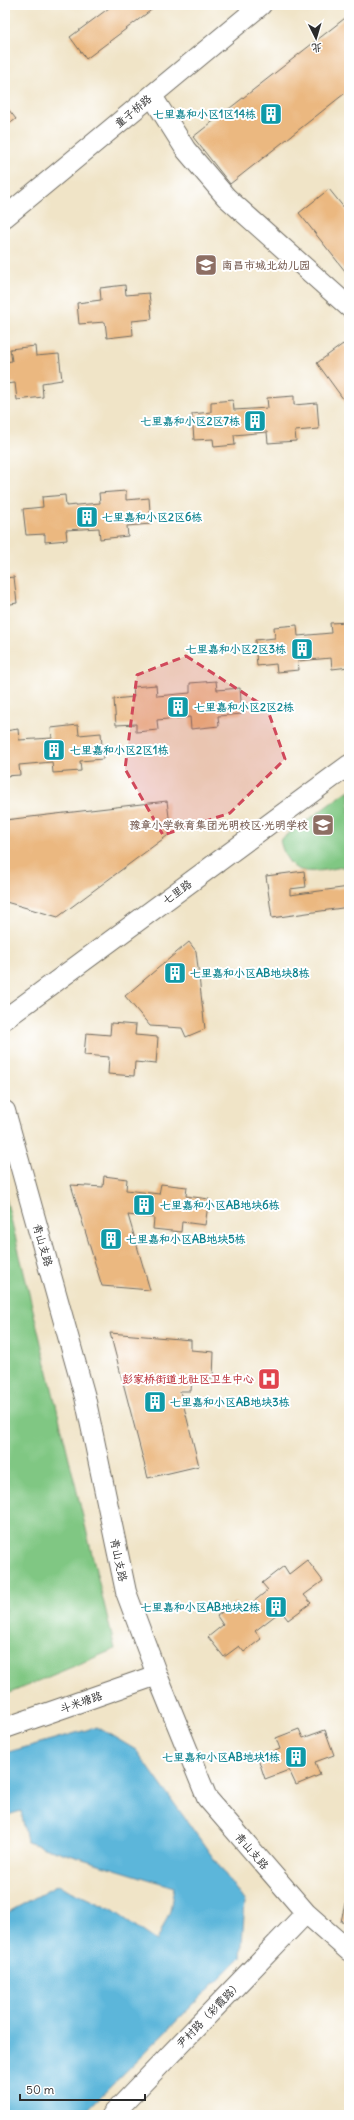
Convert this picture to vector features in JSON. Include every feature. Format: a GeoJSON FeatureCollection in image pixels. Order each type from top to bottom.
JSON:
{"type":"FeatureCollection","features":[{"type":"Feature","properties":{"kind":"street","name":"童子桥路"},"geometry":{"type":"LineString","coordinates":[[5,218],[262,5]]}},
{"type":"Feature","properties":{"kind":"street"},"geometry":{"type":"LineString","coordinates":[[152,96],[186,150],[226,197],[349,307]]}},
{"type":"Feature","properties":{"kind":"street","name":"七里路"},"geometry":{"type":"LineString","coordinates":[[5,1019],[349,765]]}},
{"type":"Feature","properties":{"kind":"street","name":"青山支路"},"geometry":{"type":"LineString","coordinates":[[5,1111],[85,1397],[126,1592],[157,1675],[207,1798],[306,1913],[349,1951]]}},
{"type":"Feature","properties":{"kind":"street","name":"斗米塘路"},"geometry":{"type":"LineString","coordinates":[[5,1728],[157,1675]]}},
{"type":"Feature","properties":{"kind":"street","name":"尹村路（彩霞路）"},"geometry":{"type":"LineString","coordinates":[[112,2115],[306,1913]]}},
{"type":"Feature","properties":{"kind":"highlighted area"},"geometry":{"type":"Polygon","coordinates":[[[186,656],[267,708],[285,759],[230,813],[163,835],[125,769],[137,675],[186,656]]]}},
{"type":"Feature","properties":{"kind":"green space"},"geometry":{"type":"Polygon","coordinates":[[[349,790],[349,866],[325,870],[305,871],[290,863],[284,854],[280,840],[349,790]]]}},
{"type":"Feature","properties":{"kind":"green space"},"geometry":{"type":"Polygon","coordinates":[[[5,1194],[115,1649],[5,1695],[5,1194]]]}},
{"type":"Feature","properties":{"kind":"water"},"geometry":{"type":"Polygon","coordinates":[[[97,1727],[136,1750],[245,1902],[241,1957],[82,2115],[5,2115],[5,1914],[58,1885],[112,1910],[157,1941],[170,1911],[174,1887],[27,1842],[21,1811],[5,1816],[5,1753],[97,1727]]]}},
{"type":"Feature","properties":{"kind":"building"},"geometry":{"type":"Polygon","coordinates":[[[113,5],[158,5],[86,59],[70,37],[113,5]]]}},
{"type":"Feature","properties":{"kind":"building","name":"七里嘉和小区1区14栋"},"geometry":{"type":"Polygon","coordinates":[[[349,15],[349,90],[230,184],[193,137],[349,15]]]}},
{"type":"Feature","properties":{"kind":"building"},"geometry":{"type":"Polygon","coordinates":[[[5,105],[16,119],[5,127],[5,105]]]}},
{"type":"Feature","properties":{"kind":"building"},"geometry":{"type":"Polygon","coordinates":[[[329,189],[349,214],[349,276],[299,213],[329,189]]]}},
{"type":"Feature","properties":{"kind":"building"},"geometry":{"type":"Polygon","coordinates":[[[125,285],[126,295],[149,293],[152,319],[132,321],[133,335],[107,338],[105,322],[79,324],[77,303],[101,300],[100,288],[125,285]]]}},
{"type":"Feature","properties":{"kind":"building"},"geometry":{"type":"Polygon","coordinates":[[[343,344],[349,351],[349,407],[317,363],[343,344]]]}},
{"type":"Feature","properties":{"kind":"building"},"geometry":{"type":"Polygon","coordinates":[[[35,346],[36,356],[59,354],[62,380],[42,383],[43,397],[17,400],[15,383],[5,384],[5,362],[12,361],[10,349],[35,346]]]}},
{"type":"Feature","properties":{"kind":"building","name":"七里嘉和小区2区7栋"},"geometry":{"type":"Polygon","coordinates":[[[294,396],[294,405],[317,403],[319,429],[295,431],[296,441],[268,443],[267,432],[234,435],[235,445],[214,447],[213,439],[194,440],[192,414],[211,412],[211,402],[233,400],[234,410],[268,408],[267,398],[294,396]]]}},
{"type":"Feature","properties":{"kind":"building","name":"七里嘉和小区2区6栋"},"geometry":{"type":"Polygon","coordinates":[[[126,491],[126,500],[149,498],[151,524],[127,526],[128,536],[100,539],[99,528],[66,530],[67,540],[45,542],[45,534],[26,535],[23,509],[43,507],[42,497],[65,495],[66,506],[100,503],[99,493],[126,491]]]}},
{"type":"Feature","properties":{"kind":"building"},"geometry":{"type":"Polygon","coordinates":[[[14,577],[17,603],[5,605],[5,578],[14,577]]]}},
{"type":"Feature","properties":{"kind":"building","name":"七里嘉和小区2区3栋"},"geometry":{"type":"Polygon","coordinates":[[[349,622],[349,667],[332,669],[331,658],[298,661],[299,670],[277,672],[276,664],[257,666],[255,640],[275,638],[274,627],[297,625],[298,636],[331,633],[330,623],[349,622]]]}},
{"type":"Feature","properties":{"kind":"building","name":"七里嘉和小区2区2栋"},"geometry":{"type":"Polygon","coordinates":[[[216,681],[217,690],[240,688],[242,714],[218,716],[219,726],[191,729],[190,717],[157,720],[158,730],[136,732],[136,724],[116,725],[114,699],[134,697],[133,687],[156,685],[157,696],[190,693],[190,683],[216,681]]]}},
{"type":"Feature","properties":{"kind":"building","name":"七里嘉和小区2区1栋"},"geometry":{"type":"Polygon","coordinates":[[[78,725],[79,735],[101,733],[103,759],[80,761],[81,771],[53,773],[52,762],[19,765],[20,775],[5,776],[5,731],[18,729],[19,740],[52,738],[51,728],[78,725]]]}},
{"type":"Feature","properties":{"kind":"building"},"geometry":{"type":"Polygon","coordinates":[[[167,801],[171,833],[58,917],[6,902],[5,820],[167,801]]]}},
{"type":"Feature","properties":{"kind":"building"},"geometry":{"type":"Polygon","coordinates":[[[304,871],[306,887],[290,889],[290,895],[349,887],[349,907],[272,918],[266,876],[304,871]]]}},
{"type":"Feature","properties":{"kind":"building","name":"七里嘉和小区AB地块8栋"},"geometry":{"type":"Polygon","coordinates":[[[189,942],[196,951],[205,1029],[186,1037],[182,1028],[150,1026],[125,996],[189,942]]]}},
{"type":"Feature","properties":{"kind":"building"},"geometry":{"type":"Polygon","coordinates":[[[111,1023],[136,1025],[135,1035],[158,1037],[156,1064],[135,1062],[134,1076],[108,1074],[109,1057],[84,1055],[86,1033],[110,1035],[111,1023]]]}},
{"type":"Feature","properties":{"kind":"building","name":"七里嘉和小区AB地块5栋"},"geometry":{"type":"Polygon","coordinates":[[[104,1176],[127,1179],[126,1190],[159,1194],[161,1184],[187,1187],[186,1196],[209,1199],[205,1225],[182,1222],[181,1232],[153,1229],[154,1218],[128,1215],[150,1290],[102,1286],[71,1185],[103,1187],[104,1176]]]}},
{"type":"Feature","properties":{"kind":"building","name":"七里嘉和小区AB地块3栋"},"geometry":{"type":"Polygon","coordinates":[[[110,1333],[191,1340],[191,1350],[214,1352],[213,1378],[192,1377],[191,1391],[180,1391],[199,1466],[148,1478],[110,1333]]]}},
{"type":"Feature","properties":{"kind":"building","name":"七里嘉和小区AB地块2栋"},"geometry":{"type":"Polygon","coordinates":[[[307,1560],[323,1581],[304,1595],[311,1603],[288,1620],[281,1611],[255,1631],[261,1639],[244,1652],[239,1646],[224,1657],[208,1637],[223,1625],[217,1616],[235,1602],[242,1611],[268,1590],[262,1583],[284,1566],[289,1574],[307,1560]]]}},
{"type":"Feature","properties":{"kind":"building","name":"七里嘉和小区AB地块1栋"},"geometry":{"type":"Polygon","coordinates":[[[299,1729],[303,1738],[325,1730],[334,1755],[315,1762],[320,1775],[296,1785],[289,1770],[265,1779],[258,1758],[280,1749],[276,1738],[299,1729]]]}},
{"type":"Feature","properties":{"kind":"building"},"geometry":{"type":"Polygon","coordinates":[[[345,1903],[349,1903],[349,1923],[341,1922],[345,1903]]]}},
{"type":"Feature","properties":{"kind":"place","name":"七里嘉和小区1区14栋"},"geometry":{"type":"Point","coordinates":[271,114]}},
{"type":"Feature","properties":{"kind":"place","name":"南昌市城北幼儿园"},"geometry":{"type":"Point","coordinates":[206,265]}},
{"type":"Feature","properties":{"kind":"place","name":"七里嘉和小区2区7栋"},"geometry":{"type":"Point","coordinates":[255,421]}},
{"type":"Feature","properties":{"kind":"place","name":"七里嘉和小区2区6栋"},"geometry":{"type":"Point","coordinates":[87,517]}},
{"type":"Feature","properties":{"kind":"place","name":"七里嘉和小区2区3栋"},"geometry":{"type":"Point","coordinates":[302,649]}},
{"type":"Feature","properties":{"kind":"place","name":"七里嘉和小区2区2栋"},"geometry":{"type":"Point","coordinates":[178,707]}},
{"type":"Feature","properties":{"kind":"place","name":"七里嘉和小区2区1栋"},"geometry":{"type":"Point","coordinates":[54,750]}},
{"type":"Feature","properties":{"kind":"place","name":"豫章小学教育集团光明校区·光明学校"},"geometry":{"type":"Point","coordinates":[323,825]}},
{"type":"Feature","properties":{"kind":"place","name":"七里嘉和小区AB地块8栋"},"geometry":{"type":"Point","coordinates":[175,973]}},
{"type":"Feature","properties":{"kind":"place","name":"七里嘉和小区AB地块6栋"},"geometry":{"type":"Point","coordinates":[144,1205]}},
{"type":"Feature","properties":{"kind":"place","name":"七里嘉和小区AB地块5栋"},"geometry":{"type":"Point","coordinates":[111,1239]}},
{"type":"Feature","properties":{"kind":"place","name":"彭家桥街道北社区卫生中心"},"geometry":{"type":"Point","coordinates":[269,1379]}},
{"type":"Feature","properties":{"kind":"place","name":"七里嘉和小区AB地块3栋"},"geometry":{"type":"Point","coordinates":[155,1402]}},
{"type":"Feature","properties":{"kind":"place","name":"七里嘉和小区AB地块2栋"},"geometry":{"type":"Point","coordinates":[276,1607]}},
{"type":"Feature","properties":{"kind":"place","name":"七里嘉和小区AB地块1栋"},"geometry":{"type":"Point","coordinates":[296,1757]}}]}
